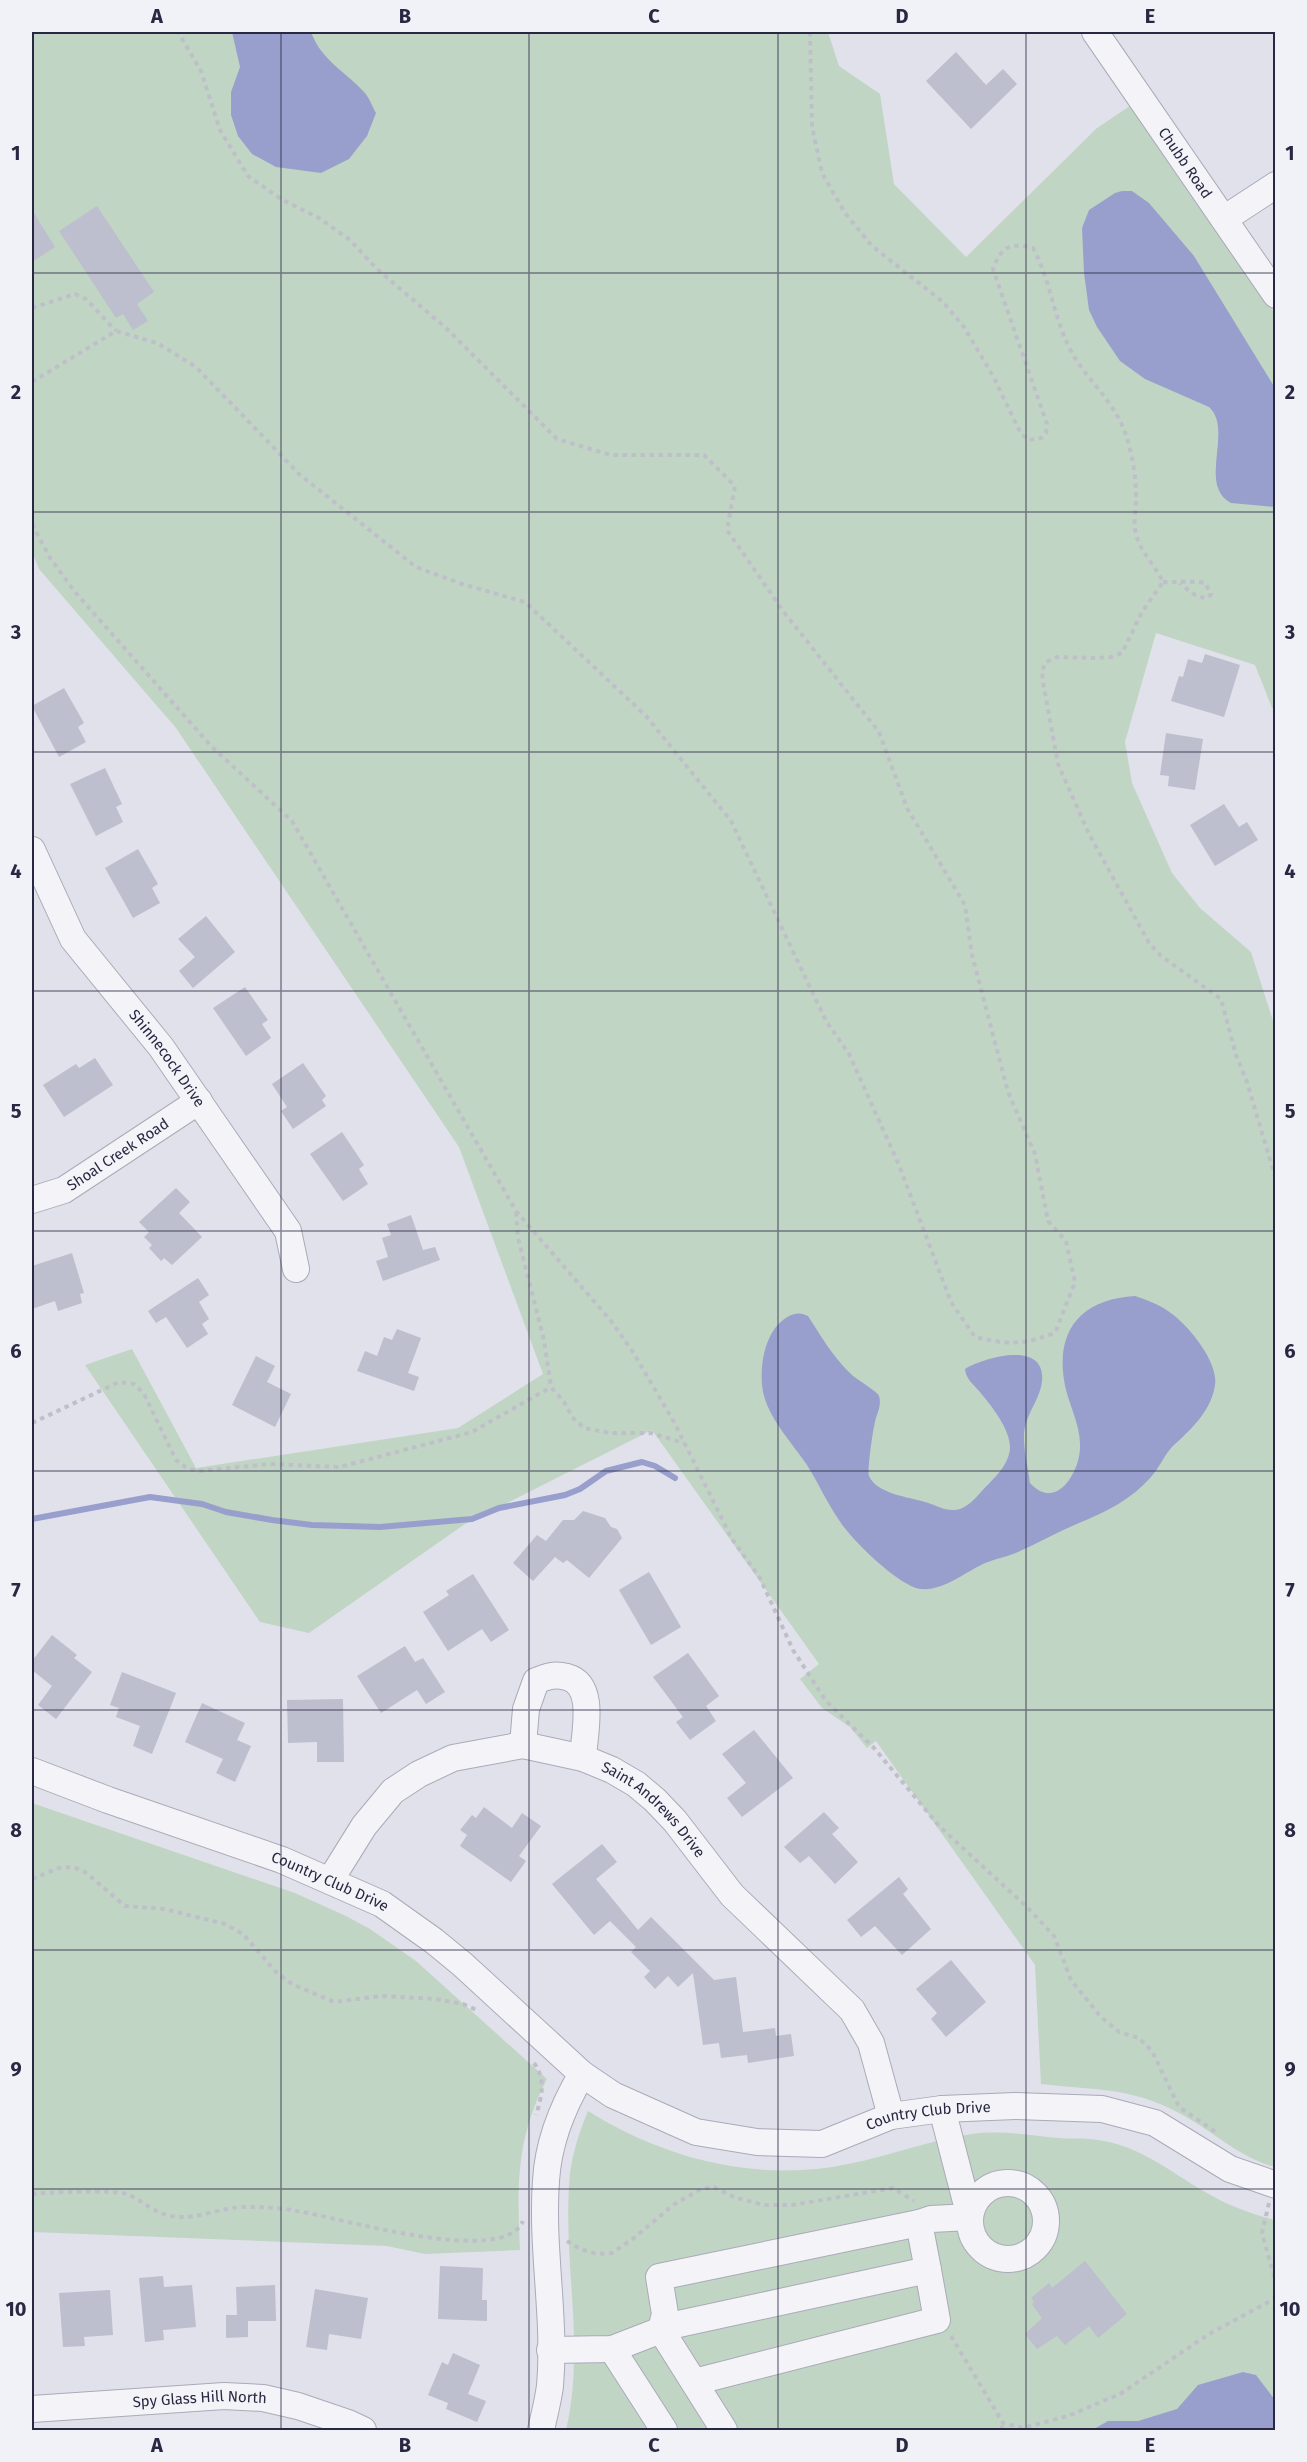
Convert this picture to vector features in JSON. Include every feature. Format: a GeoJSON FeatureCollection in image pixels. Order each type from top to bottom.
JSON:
{"type":"FeatureCollection","features":[{"type":"Feature","properties":{"kind":"street","name":"Chubb Road"},"geometry":{"type":"LineString","coordinates":[[1095,32],[1275,295]]}},
{"type":"Feature","properties":{"kind":"street"},"geometry":{"type":"LineString","coordinates":[[1224,219],[1275,185]]}},
{"type":"Feature","properties":{"kind":"street","name":"Shinnecock Drive"},"geometry":{"type":"LineString","coordinates":[[32,850],[73,939],[161,1047],[288,1231],[296,1269]]}},
{"type":"Feature","properties":{"kind":"street","name":"Shoal Creek Road"},"geometry":{"type":"LineString","coordinates":[[32,1200],[64,1190],[200,1101]]}},
{"type":"Feature","properties":{"kind":"street"},"geometry":{"type":"LineString","coordinates":[[523,1745],[526,1709],[536,1682],[550,1674],[570,1678],[582,1686],[588,1702],[584,1758]]}},
{"type":"Feature","properties":{"kind":"street","name":"Saint Andrews Drive"},"geometry":{"type":"LineString","coordinates":[[331,1879],[364,1826],[393,1791],[419,1774],[453,1758],[523,1745],[584,1758],[636,1784],[655,1800],[675,1821],[732,1895],[852,2010],[871,2043],[891,2116]]}},
{"type":"Feature","properties":{"kind":"street","name":"Country Club Drive"},"geometry":{"type":"LineString","coordinates":[[32,1771],[331,1879],[382,1904],[434,1941],[582,2074],[613,2095],[696,2132],[757,2142],[822,2144],[891,2116],[942,2109],[1015,2106],[1101,2109],[1155,2123],[1230,2169],[1275,2185]]}},
{"type":"Feature","properties":{"kind":"street"},"geometry":{"type":"LineString","coordinates":[[541,2430],[550,2386],[546,2180],[552,2143],[567,2100],[582,2074]]}},
{"type":"Feature","properties":{"kind":"street"},"geometry":{"type":"LineString","coordinates":[[724,2430],[661,2330],[665,2314],[659,2277],[932,2219],[970,2217],[942,2109]]}},
{"type":"Feature","properties":{"kind":"street"},"geometry":{"type":"LineString","coordinates":[[694,2382],[937,2320],[919,2223]]}},
{"type":"Feature","properties":{"kind":"street"},"geometry":{"type":"LineString","coordinates":[[550,2350],[612,2349],[661,2330],[928,2270]]}},
{"type":"Feature","properties":{"kind":"street"},"geometry":{"type":"LineString","coordinates":[[612,2349],[664,2430]]}},
{"type":"Feature","properties":{"kind":"street","name":"Spy Glass Hill North"},"geometry":{"type":"LineString","coordinates":[[32,2409],[224,2396],[263,2398],[298,2406],[363,2430]]}},
{"type":"Feature","properties":{"kind":"path"},"geometry":{"type":"LineString","coordinates":[[32,308],[75,294],[86,299],[116,331],[157,343],[196,367],[299,474],[416,567],[462,584],[525,602],[646,716],[731,821],[826,1021],[849,1054],[899,1165],[951,1302],[975,1337],[1006,1344],[1034,1341],[1055,1334],[1075,1282],[1066,1241],[1048,1221],[1035,1154],[1008,1092],[972,955],[965,905],[907,808],[879,732],[783,611],[727,530],[735,486],[704,455],[611,455],[557,439],[447,329],[376,268],[350,240],[319,218],[281,199],[248,176],[220,130],[201,71],[178,32]]}},
{"type":"Feature","properties":{"kind":"path"},"geometry":{"type":"LineString","coordinates":[[810,32],[812,127],[822,173],[845,213],[872,246],[943,302],[964,327],[993,376],[1021,434],[1029,440],[1041,438],[1046,433],[1047,424],[993,269],[998,255],[1007,248],[1022,245],[1032,248],[1045,271],[1055,313],[1071,351],[1113,406],[1124,431],[1132,457],[1136,493],[1136,533],[1143,552],[1163,582],[1205,583],[1211,594],[1208,598],[1203,598],[1192,594],[1180,584]]}},
{"type":"Feature","properties":{"kind":"path"},"geometry":{"type":"LineString","coordinates":[[32,382],[116,331]]}},
{"type":"Feature","properties":{"kind":"path"},"geometry":{"type":"LineString","coordinates":[[32,524],[50,558],[75,592],[211,746],[292,821],[516,1211],[611,1322],[633,1352],[685,1443],[732,1539],[760,1578],[793,1650],[826,1701],[874,1748],[940,1827],[1028,1908],[1054,1936],[1071,1980],[1100,2016],[1119,2032],[1140,2038],[1152,2051],[1179,2107],[1226,2139]]}},
{"type":"Feature","properties":{"kind":"path"},"geometry":{"type":"LineString","coordinates":[[1163,582],[1142,612],[1122,653],[1098,658],[1057,657],[1046,662],[1042,671],[1051,732],[1058,764],[1089,834],[1140,930],[1161,956],[1221,999],[1275,1180]]}},
{"type":"Feature","properties":{"kind":"path"},"geometry":{"type":"LineString","coordinates":[[516,1211],[518,1238],[544,1340],[551,1387],[564,1402],[573,1418],[584,1428],[610,1433],[651,1433],[685,1443]]}},
{"type":"Feature","properties":{"kind":"path"},"geometry":{"type":"LineString","coordinates":[[32,1423],[119,1382],[134,1384],[144,1394],[176,1460],[188,1469],[201,1471],[270,1464],[339,1467],[472,1432],[551,1387]]}},
{"type":"Feature","properties":{"kind":"path"},"geometry":{"type":"LineString","coordinates":[[32,1879],[59,1868],[73,1867],[85,1872],[125,1906],[164,1909],[225,1924],[243,1934],[276,1972],[292,1984],[334,2002],[381,1996],[435,1999],[463,2004],[480,2011],[487,2017]]}},
{"type":"Feature","properties":{"kind":"path"},"geometry":{"type":"LineString","coordinates":[[530,2058],[543,2080],[542,2096],[535,2117]]}},
{"type":"Feature","properties":{"kind":"path"},"geometry":{"type":"LineString","coordinates":[[1275,2185],[1265,2214],[1262,2234],[1275,2283]]}},
{"type":"Feature","properties":{"kind":"path"},"geometry":{"type":"LineString","coordinates":[[32,2194],[124,2193],[169,2216],[185,2218],[246,2206],[282,2209],[416,2236],[461,2241],[502,2238],[513,2233],[523,2223],[524,2213]]}},
{"type":"Feature","properties":{"kind":"path"},"geometry":{"type":"LineString","coordinates":[[1001,2430],[1003,2423]]}},
{"type":"Feature","properties":{"kind":"green space"},"geometry":{"type":"Polygon","coordinates":[[[32,32],[828,32],[839,66],[880,94],[894,184],[966,257],[1097,128],[1133,104],[1275,314],[1275,707],[1272,708],[1255,665],[1156,633],[1125,742],[1132,783],[1172,873],[1200,908],[1251,952],[1275,1027],[1275,2167],[1249,2157],[1179,2113],[1144,2098],[1112,2091],[1041,2084],[1035,1965],[876,1741],[867,1748],[850,1727],[822,1708],[800,1679],[819,1664],[652,1430],[465,1524],[309,1633],[260,1622],[85,1365],[132,1349],[196,1468],[458,1428],[543,1374],[459,1147],[176,728],[39,569],[32,552],[32,32]]]}},
{"type":"Feature","properties":{"kind":"green space"},"geometry":{"type":"Polygon","coordinates":[[[32,1803],[295,1893],[346,1916],[370,1929],[416,1961],[547,2079],[529,2122],[524,2142],[519,2183],[520,2250],[425,2254],[387,2246],[32,2232],[32,1803]]]}},
{"type":"Feature","properties":{"kind":"green space"},"geometry":{"type":"Polygon","coordinates":[[[588,2111],[617,2128],[680,2154],[713,2163],[747,2168],[814,2169],[848,2164],[941,2140],[983,2133],[1090,2139],[1109,2142],[1142,2154],[1223,2202],[1275,2220],[1275,2430],[566,2430],[574,2370],[568,2217],[569,2186],[575,2148],[588,2111]]]}},
{"type":"Feature","properties":{"kind":"water"},"geometry":{"type":"Polygon","coordinates":[[[232,32],[311,32],[315,42],[327,58],[366,94],[376,113],[367,136],[349,159],[321,173],[276,167],[252,154],[238,136],[231,115],[231,92],[240,67],[232,32]]]}},
{"type":"Feature","properties":{"kind":"water"},"geometry":{"type":"Polygon","coordinates":[[[1122,191],[1132,191],[1149,203],[1194,256],[1275,388],[1275,507],[1231,503],[1221,495],[1216,471],[1218,429],[1216,417],[1209,407],[1145,379],[1120,361],[1097,327],[1089,310],[1084,273],[1082,228],[1089,210],[1122,191]]]}},
{"type":"Feature","properties":{"kind":"water"},"geometry":{"type":"Polygon","coordinates":[[[1135,1296],[1156,1304],[1176,1317],[1207,1355],[1215,1376],[1215,1385],[1206,1410],[1171,1448],[1144,1485],[1118,1504],[1018,1552],[983,1564],[937,1587],[921,1589],[901,1580],[856,1541],[836,1516],[807,1465],[777,1423],[764,1396],[762,1366],[771,1335],[776,1327],[789,1316],[798,1313],[808,1316],[845,1367],[879,1396],[880,1406],[870,1450],[869,1476],[873,1482],[894,1494],[956,1510],[972,1502],[995,1477],[1007,1460],[1010,1447],[1007,1433],[999,1417],[968,1379],[965,1369],[999,1357],[1025,1356],[1034,1360],[1041,1368],[1042,1381],[1029,1415],[1024,1437],[1030,1483],[1040,1491],[1049,1493],[1057,1491],[1071,1477],[1079,1457],[1080,1447],[1080,1438],[1064,1380],[1063,1361],[1070,1331],[1077,1319],[1101,1303],[1135,1296]]]}},
{"type":"Feature","properties":{"kind":"water"},"geometry":{"type":"Polygon","coordinates":[[[1243,2372],[1256,2375],[1275,2400],[1275,2430],[1092,2430],[1108,2421],[1138,2421],[1177,2409],[1198,2385],[1243,2372]]]}},
{"type":"Feature","properties":{"kind":"building"},"geometry":{"type":"Polygon","coordinates":[[[956,52],[986,85],[1003,69],[1017,84],[971,129],[926,81],[956,52]]]}},
{"type":"Feature","properties":{"kind":"building"},"geometry":{"type":"Polygon","coordinates":[[[97,206],[154,292],[137,304],[148,321],[133,330],[123,314],[116,318],[59,231],[97,206]]]}},
{"type":"Feature","properties":{"kind":"building"},"geometry":{"type":"Polygon","coordinates":[[[32,210],[55,247],[32,262],[32,210]]]}},
{"type":"Feature","properties":{"kind":"building"},"geometry":{"type":"Polygon","coordinates":[[[1205,654],[1240,665],[1224,717],[1171,701],[1179,676],[1183,677],[1188,659],[1202,663],[1205,654]]]}},
{"type":"Feature","properties":{"kind":"building"},"geometry":{"type":"Polygon","coordinates":[[[64,688],[84,723],[78,727],[86,742],[59,757],[32,706],[64,688]]]}},
{"type":"Feature","properties":{"kind":"building"},"geometry":{"type":"Polygon","coordinates":[[[1166,733],[1203,739],[1195,790],[1168,786],[1169,776],[1160,775],[1166,733]]]}},
{"type":"Feature","properties":{"kind":"building"},"geometry":{"type":"Polygon","coordinates":[[[105,768],[122,804],[116,807],[123,822],[96,836],[70,784],[105,768]]]}},
{"type":"Feature","properties":{"kind":"building"},"geometry":{"type":"Polygon","coordinates":[[[1224,804],[1239,827],[1247,822],[1258,840],[1215,866],[1190,825],[1224,804]]]}},
{"type":"Feature","properties":{"kind":"building"},"geometry":{"type":"Polygon","coordinates":[[[138,849],[158,884],[152,888],[160,903],[133,918],[105,868],[138,849]]]}},
{"type":"Feature","properties":{"kind":"building"},"geometry":{"type":"Polygon","coordinates":[[[206,916],[235,952],[193,988],[179,971],[195,957],[178,939],[206,916]]]}},
{"type":"Feature","properties":{"kind":"building"},"geometry":{"type":"Polygon","coordinates":[[[245,987],[268,1020],[262,1024],[271,1038],[246,1056],[213,1008],[245,987]]]}},
{"type":"Feature","properties":{"kind":"building"},"geometry":{"type":"Polygon","coordinates":[[[95,1058],[113,1085],[64,1117],[43,1085],[76,1064],[79,1068],[95,1058]]]}},
{"type":"Feature","properties":{"kind":"building"},"geometry":{"type":"Polygon","coordinates":[[[303,1063],[326,1096],[322,1100],[326,1106],[293,1129],[281,1111],[287,1107],[272,1084],[303,1063]]]}},
{"type":"Feature","properties":{"kind":"building"},"geometry":{"type":"Polygon","coordinates":[[[342,1132],[364,1165],[359,1169],[368,1184],[343,1201],[310,1154],[342,1132]]]}},
{"type":"Feature","properties":{"kind":"building"},"geometry":{"type":"Polygon","coordinates":[[[176,1188],[190,1202],[179,1213],[202,1237],[172,1265],[164,1258],[161,1261],[149,1248],[152,1245],[144,1237],[149,1232],[139,1222],[176,1188]]]}},
{"type":"Feature","properties":{"kind":"building"},"geometry":{"type":"Polygon","coordinates":[[[411,1215],[423,1250],[435,1247],[440,1260],[383,1281],[376,1261],[388,1257],[382,1238],[391,1235],[387,1224],[411,1215]]]}},
{"type":"Feature","properties":{"kind":"building"},"geometry":{"type":"Polygon","coordinates":[[[72,1253],[84,1293],[80,1294],[82,1303],[58,1311],[55,1301],[32,1309],[32,1266],[72,1253]]]}},
{"type":"Feature","properties":{"kind":"building"},"geometry":{"type":"Polygon","coordinates":[[[198,1278],[209,1295],[199,1302],[209,1319],[202,1324],[208,1334],[187,1348],[166,1317],[156,1323],[148,1311],[198,1278]]]}},
{"type":"Feature","properties":{"kind":"building"},"geometry":{"type":"Polygon","coordinates":[[[397,1329],[421,1338],[408,1373],[419,1377],[414,1391],[357,1371],[365,1351],[377,1356],[384,1337],[392,1340],[397,1329]]]}},
{"type":"Feature","properties":{"kind":"building"},"geometry":{"type":"Polygon","coordinates":[[[256,1356],[275,1366],[267,1382],[291,1394],[275,1427],[232,1405],[256,1356]]]}},
{"type":"Feature","properties":{"kind":"building"},"geometry":{"type":"Polygon","coordinates":[[[583,1511],[605,1518],[611,1527],[617,1529],[622,1538],[589,1578],[567,1560],[563,1563],[555,1557],[533,1581],[513,1563],[537,1535],[546,1541],[563,1520],[574,1520],[583,1511]]]}},
{"type":"Feature","properties":{"kind":"building"},"geometry":{"type":"Polygon","coordinates":[[[649,1572],[681,1627],[651,1645],[619,1590],[649,1572]]]}},
{"type":"Feature","properties":{"kind":"building"},"geometry":{"type":"Polygon","coordinates":[[[473,1574],[509,1630],[491,1642],[482,1629],[448,1651],[423,1612],[449,1595],[446,1591],[473,1574]]]}},
{"type":"Feature","properties":{"kind":"building"},"geometry":{"type":"Polygon","coordinates":[[[52,1635],[77,1655],[74,1658],[92,1672],[56,1719],[38,1705],[52,1686],[32,1670],[32,1661],[52,1635]]]}},
{"type":"Feature","properties":{"kind":"building"},"geometry":{"type":"Polygon","coordinates":[[[405,1646],[415,1662],[423,1658],[445,1692],[426,1704],[417,1690],[381,1713],[357,1676],[405,1646]]]}},
{"type":"Feature","properties":{"kind":"building"},"geometry":{"type":"Polygon","coordinates":[[[688,1653],[719,1696],[706,1706],[716,1721],[690,1740],[676,1722],[683,1717],[653,1677],[688,1653]]]}},
{"type":"Feature","properties":{"kind":"building"},"geometry":{"type":"Polygon","coordinates":[[[122,1672],[176,1693],[152,1754],[133,1746],[140,1726],[116,1717],[119,1708],[110,1705],[122,1672]]]}},
{"type":"Feature","properties":{"kind":"building"},"geometry":{"type":"Polygon","coordinates":[[[343,1699],[344,1762],[317,1762],[317,1742],[288,1743],[287,1700],[343,1699]]]}},
{"type":"Feature","properties":{"kind":"building"},"geometry":{"type":"Polygon","coordinates":[[[202,1703],[245,1723],[237,1740],[251,1746],[235,1782],[216,1773],[223,1759],[185,1742],[202,1703]]]}},
{"type":"Feature","properties":{"kind":"building"},"geometry":{"type":"Polygon","coordinates":[[[754,1730],[793,1778],[742,1817],[727,1798],[746,1783],[722,1754],[754,1730]]]}},
{"type":"Feature","properties":{"kind":"building"},"geometry":{"type":"Polygon","coordinates":[[[484,1807],[512,1828],[522,1813],[541,1826],[519,1856],[526,1861],[511,1882],[460,1846],[467,1835],[460,1830],[472,1815],[476,1818],[484,1807]]]}},
{"type":"Feature","properties":{"kind":"building"},"geometry":{"type":"Polygon","coordinates":[[[824,1812],[839,1828],[832,1834],[858,1862],[835,1884],[809,1856],[800,1863],[784,1847],[824,1812]]]}},
{"type":"Feature","properties":{"kind":"building"},"geometry":{"type":"Polygon","coordinates":[[[602,1844],[617,1862],[596,1879],[638,1930],[651,1917],[714,1980],[736,1977],[743,2032],[775,2028],[776,2036],[791,2034],[794,2056],[748,2063],[747,2055],[721,2058],[719,2043],[703,2045],[693,1973],[678,1987],[668,1976],[655,1989],[644,1977],[650,1971],[631,1952],[636,1947],[610,1921],[594,1935],[552,1884],[602,1844]]]}},
{"type":"Feature","properties":{"kind":"building"},"geometry":{"type":"Polygon","coordinates":[[[899,1877],[908,1889],[903,1894],[931,1929],[902,1955],[875,1926],[861,1937],[847,1920],[899,1877]]]}},
{"type":"Feature","properties":{"kind":"building"},"geometry":{"type":"Polygon","coordinates":[[[951,1960],[986,2002],[946,2037],[931,2019],[937,2013],[916,1989],[951,1960]]]}},
{"type":"Feature","properties":{"kind":"building"},"geometry":{"type":"Polygon","coordinates":[[[1085,2261],[1127,2314],[1098,2338],[1089,2326],[1065,2345],[1057,2336],[1037,2349],[1025,2334],[1042,2318],[1032,2304],[1034,2302],[1031,2298],[1049,2283],[1052,2288],[1085,2261]]]}},
{"type":"Feature","properties":{"kind":"building"},"geometry":{"type":"Polygon","coordinates":[[[440,2266],[483,2268],[482,2300],[487,2300],[487,2321],[438,2319],[440,2266]]]}},
{"type":"Feature","properties":{"kind":"building"},"geometry":{"type":"Polygon","coordinates":[[[163,2276],[164,2287],[192,2285],[196,2327],[163,2330],[164,2340],[145,2342],[139,2278],[163,2276]]]}},
{"type":"Feature","properties":{"kind":"building"},"geometry":{"type":"Polygon","coordinates":[[[275,2285],[276,2321],[248,2321],[248,2337],[226,2338],[226,2315],[237,2315],[236,2287],[275,2285]]]}},
{"type":"Feature","properties":{"kind":"building"},"geometry":{"type":"Polygon","coordinates":[[[315,2289],[368,2298],[361,2339],[329,2334],[327,2350],[306,2347],[315,2289]]]}},
{"type":"Feature","properties":{"kind":"building"},"geometry":{"type":"Polygon","coordinates":[[[110,2290],[113,2335],[84,2337],[85,2346],[63,2347],[59,2293],[110,2290]]]}},
{"type":"Feature","properties":{"kind":"building"},"geometry":{"type":"Polygon","coordinates":[[[453,2353],[480,2365],[468,2394],[486,2401],[477,2422],[446,2409],[448,2403],[428,2395],[442,2362],[448,2365],[453,2353]]]}},
{"type":"Feature","properties":{"kind":"waterway"},"geometry":{"type":"LineString","coordinates":[[32,1519],[150,1497],[202,1504],[226,1512],[272,1520],[312,1525],[380,1527],[472,1519],[499,1508],[565,1495],[580,1489],[606,1471],[642,1462],[655,1466],[675,1478]]}}]}
